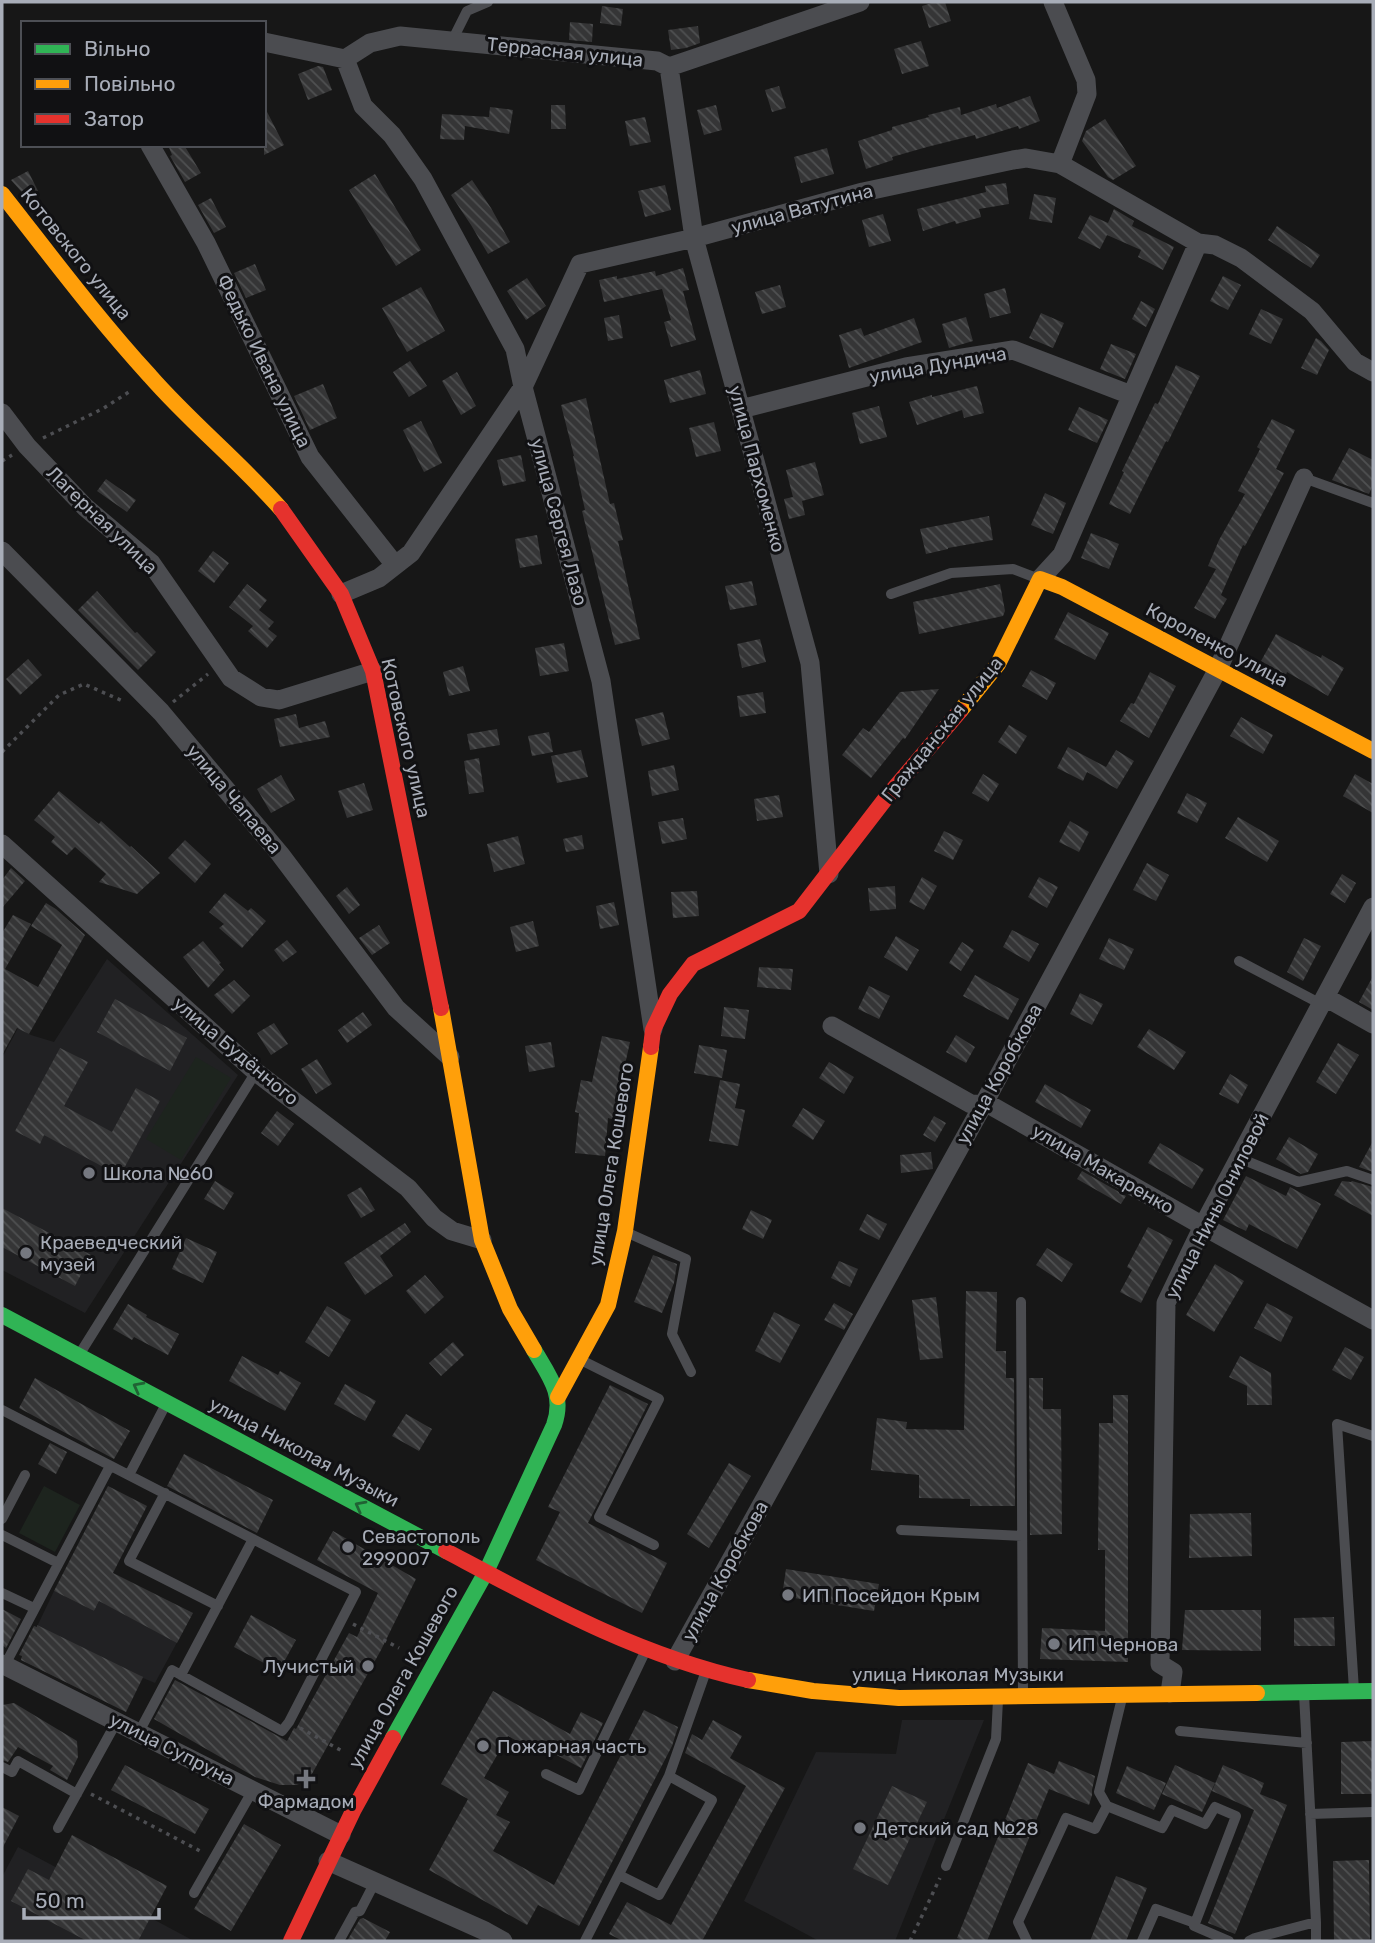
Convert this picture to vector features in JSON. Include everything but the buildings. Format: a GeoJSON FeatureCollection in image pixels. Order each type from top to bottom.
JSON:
{"type":"FeatureCollection","features":[{"type":"Feature","properties":{"kind":"main road","name":"Котовского улица"},"geometry":{"type":"LineString","coordinates":[[2,194],[94,311],[152,377],[279,508],[341,594],[373,671],[451,1058],[482,1240],[510,1309],[558,1397]]}},
{"type":"Feature","properties":{"kind":"main road","name":"Гражданская улица"},"geometry":{"type":"LineString","coordinates":[[653,1030],[670,993],[693,964],[799,911],[998,664],[1040,579]]}},
{"type":"Feature","properties":{"kind":"main road","name":"Короленко улица"},"geometry":{"type":"LineString","coordinates":[[1040,579],[1062,587],[1373,751]]}},
{"type":"Feature","properties":{"kind":"main road","name":"улица Олега Кошевого"},"geometry":{"type":"LineString","coordinates":[[291,1941],[380,1760],[486,1572],[554,1425],[559,1411],[558,1397],[608,1305],[625,1231],[653,1030]]}},
{"type":"Feature","properties":{"kind":"main road","name":"улица Николая Музыки"},"geometry":{"type":"LineString","coordinates":[[2,1315],[569,1616],[646,1650],[706,1670],[772,1687],[842,1696],[899,1698],[1373,1691]]}},
{"type":"Feature","properties":{"kind":"street","name":"Террасная улица"},"geometry":{"type":"LineString","coordinates":[[345,59],[370,43],[400,36],[657,61],[669,67],[860,2]]}},
{"type":"Feature","properties":{"kind":"street"},"geometry":{"type":"LineString","coordinates":[[1053,2],[1086,80],[1087,94],[1060,164]]}},
{"type":"Feature","properties":{"kind":"street"},"geometry":{"type":"LineString","coordinates":[[266,42],[345,59]]}},
{"type":"Feature","properties":{"kind":"street","name":"улица Сергея Лазо"},"geometry":{"type":"LineString","coordinates":[[345,59],[363,106],[392,135],[422,179],[515,349],[601,681],[653,1030]]}},
{"type":"Feature","properties":{"kind":"street","name":"улица Пархоменко"},"geometry":{"type":"LineString","coordinates":[[669,67],[694,238],[810,663],[830,874]]}},
{"type":"Feature","properties":{"kind":"street","name":"Федько Ивана улица"},"geometry":{"type":"LineString","coordinates":[[151,147],[206,243],[310,457],[396,565]]}},
{"type":"Feature","properties":{"kind":"street","name":"улица Ватутина"},"geometry":{"type":"LineString","coordinates":[[341,594],[379,578],[411,553],[523,387],[580,264],[694,238],[863,192],[1013,160],[1060,164],[1198,243],[1215,245],[1241,258],[1312,311],[1355,362],[1373,372]]}},
{"type":"Feature","properties":{"kind":"street","name":"Гражданская улица"},"geometry":{"type":"LineString","coordinates":[[1040,579],[1062,555],[1198,243]]}},
{"type":"Feature","properties":{"kind":"street","name":"улица Дундича"},"geometry":{"type":"LineString","coordinates":[[741,409],[906,367],[1013,350],[1132,395]]}},
{"type":"Feature","properties":{"kind":"street","name":"Лагерная улица"},"geometry":{"type":"LineString","coordinates":[[2,413],[27,446],[85,507],[150,563],[231,678],[261,697],[279,700],[373,671]]}},
{"type":"Feature","properties":{"kind":"street","name":"улица Коробкова"},"geometry":{"type":"LineString","coordinates":[[675,1661],[983,1105],[1218,669],[1304,478]]}},
{"type":"Feature","properties":{"kind":"street","name":"улица Чапаева"},"geometry":{"type":"LineString","coordinates":[[2,551],[161,712],[280,854],[397,1008],[451,1058]]}},
{"type":"Feature","properties":{"kind":"street","name":"улица Будённого"},"geometry":{"type":"LineString","coordinates":[[2,844],[256,1072],[408,1188],[433,1218],[453,1231],[482,1240]]}},
{"type":"Feature","properties":{"kind":"street","name":"улица Нины Ониловой"},"geometry":{"type":"LineString","coordinates":[[1170,1693],[1172,1672],[1160,1664],[1166,1303],[1203,1226],[1323,1001],[1371,918]]}},
{"type":"Feature","properties":{"kind":"street"},"geometry":{"type":"LineString","coordinates":[[1323,1001],[1373,1024]]}},
{"type":"Feature","properties":{"kind":"street","name":"улица Макаренко"},"geometry":{"type":"LineString","coordinates":[[832,1026],[971,1104],[990,1105],[1373,1320]]}},
{"type":"Feature","properties":{"kind":"street","name":"улица Супруна"},"geometry":{"type":"LineString","coordinates":[[3,1666],[341,1835]]}},
{"type":"Feature","properties":{"kind":"street"},"geometry":{"type":"LineString","coordinates":[[328,1861],[482,1936],[503,1941]]}},
{"type":"Feature","properties":{"kind":"lane"},"geometry":{"type":"LineString","coordinates":[[452,41],[467,11],[488,2]]}},
{"type":"Feature","properties":{"kind":"lane"},"geometry":{"type":"LineString","coordinates":[[1304,478],[1373,503]]}},
{"type":"Feature","properties":{"kind":"lane"},"geometry":{"type":"LineString","coordinates":[[891,594],[951,573],[1013,569],[1040,579]]}},
{"type":"Feature","properties":{"kind":"lane"},"geometry":{"type":"LineString","coordinates":[[1239,961],[1323,1001]]}},
{"type":"Feature","properties":{"kind":"lane"},"geometry":{"type":"LineString","coordinates":[[79,1356],[256,1072]]}},
{"type":"Feature","properties":{"kind":"lane"},"geometry":{"type":"LineString","coordinates":[[1240,1158],[1298,1182],[1347,1171],[1373,1181]]}},
{"type":"Feature","properties":{"kind":"lane"},"geometry":{"type":"LineString","coordinates":[[625,1231],[686,1259],[672,1334],[691,1372]]}},
{"type":"Feature","properties":{"kind":"lane"},"geometry":{"type":"LineString","coordinates":[[1021,1302],[1023,1696]]}},
{"type":"Feature","properties":{"kind":"lane"},"geometry":{"type":"LineString","coordinates":[[579,1359],[659,1398],[599,1517],[653,1545]]}},
{"type":"Feature","properties":{"kind":"lane"},"geometry":{"type":"LineString","coordinates":[[129,1475],[167,1403]]}},
{"type":"Feature","properties":{"kind":"lane"},"geometry":{"type":"LineString","coordinates":[[2,1410],[356,1592],[282,1731],[172,1670],[139,1732]]}},
{"type":"Feature","properties":{"kind":"lane"},"geometry":{"type":"LineString","coordinates":[[1354,1691],[1337,1424],[1373,1436]]}},
{"type":"Feature","properties":{"kind":"lane"},"geometry":{"type":"LineString","coordinates":[[3,1666],[110,1466]]}},
{"type":"Feature","properties":{"kind":"lane"},"geometry":{"type":"LineString","coordinates":[[2,1520],[25,1475]]}},
{"type":"Feature","properties":{"kind":"lane"},"geometry":{"type":"LineString","coordinates":[[164,1493],[129,1561],[218,1606]]}},
{"type":"Feature","properties":{"kind":"lane"},"geometry":{"type":"LineString","coordinates":[[901,1530],[1022,1536]]}},
{"type":"Feature","properties":{"kind":"lane"},"geometry":{"type":"LineString","coordinates":[[2,1535],[58,1563]]}},
{"type":"Feature","properties":{"kind":"lane"},"geometry":{"type":"LineString","coordinates":[[181,1675],[253,1539]]}},
{"type":"Feature","properties":{"kind":"lane"},"geometry":{"type":"LineString","coordinates":[[2,1593],[34,1608]]}},
{"type":"Feature","properties":{"kind":"lane"},"geometry":{"type":"LineString","coordinates":[[546,1774],[579,1790],[646,1650]]}},
{"type":"Feature","properties":{"kind":"lane"},"geometry":{"type":"LineString","coordinates":[[585,1941],[669,1776],[706,1670]]}},
{"type":"Feature","properties":{"kind":"lane"},"geometry":{"type":"LineString","coordinates":[[1304,1692],[1316,1941]]}},
{"type":"Feature","properties":{"kind":"lane"},"geometry":{"type":"LineString","coordinates":[[1123,1694],[1099,1792],[1107,1806],[1161,1828],[1172,1810],[1205,1824],[1215,1807],[1236,1815],[1194,1926],[1230,1941]]}},
{"type":"Feature","properties":{"kind":"lane"},"geometry":{"type":"LineString","coordinates":[[946,1866],[996,1739],[999,1696]]}},
{"type":"Feature","properties":{"kind":"lane"},"geometry":{"type":"LineString","coordinates":[[58,1828],[117,1721]]}},
{"type":"Feature","properties":{"kind":"lane"},"geometry":{"type":"LineString","coordinates":[[1180,1731],[1307,1743]]}},
{"type":"Feature","properties":{"kind":"lane"},"geometry":{"type":"LineString","coordinates":[[2,1767],[12,1772],[18,1761],[78,1791]]}},
{"type":"Feature","properties":{"kind":"lane"},"geometry":{"type":"LineString","coordinates":[[619,1875],[659,1895],[712,1800],[669,1776]]}},
{"type":"Feature","properties":{"kind":"lane"},"geometry":{"type":"LineString","coordinates":[[194,1893],[253,1790]]}},
{"type":"Feature","properties":{"kind":"lane"},"geometry":{"type":"LineString","coordinates":[[1027,1941],[1018,1922],[1066,1818],[1095,1829],[1107,1806]]}},
{"type":"Feature","properties":{"kind":"lane"},"geometry":{"type":"LineString","coordinates":[[1310,1814],[1373,1812]]}},
{"type":"Feature","properties":{"kind":"lane"},"geometry":{"type":"LineString","coordinates":[[339,1941],[355,1912],[360,1911],[375,1882]]}},
{"type":"Feature","properties":{"kind":"lane"},"geometry":{"type":"LineString","coordinates":[[1142,1941],[1156,1909],[1195,1923]]}},
{"type":"Feature","properties":{"kind":"lane"},"geometry":{"type":"LineString","coordinates":[[1249,1941],[1317,1923]]}},
{"type":"Feature","properties":{"kind":"path"},"geometry":{"type":"LineString","coordinates":[[2,461],[104,408],[152,377]]}},
{"type":"Feature","properties":{"kind":"path"},"geometry":{"type":"LineString","coordinates":[[2,752],[59,695],[84,684],[121,701],[161,712],[221,664]]}},
{"type":"Feature","properties":{"kind":"path"},"geometry":{"type":"LineString","coordinates":[[342,1619],[398,1648]]}},
{"type":"Feature","properties":{"kind":"path"},"geometry":{"type":"LineString","coordinates":[[289,1722],[344,1752]]}},
{"type":"Feature","properties":{"kind":"path"},"geometry":{"type":"LineString","coordinates":[[78,1791],[214,1858]]}},
{"type":"Feature","properties":{"kind":"path"},"geometry":{"type":"LineString","coordinates":[[911,1941],[946,1866]]}},
{"type":"Feature","properties":{"kind":"shaded area","name":"Школа №60"},"geometry":{"type":"Polygon","coordinates":[[[107,959],[238,1075],[85,1313],[2,1270],[2,1058],[18,1028],[54,1042],[107,959]]]}},
{"type":"Feature","properties":{"kind":"shaded area"},"geometry":{"type":"Polygon","coordinates":[[[196,1057],[231,1078],[181,1160],[146,1139],[196,1057]]]}},
{"type":"Feature","properties":{"kind":"shaded area"},"geometry":{"type":"Polygon","coordinates":[[[44,1486],[80,1505],[55,1552],[19,1533],[44,1486]]]}},
{"type":"Feature","properties":{"kind":"shaded area"},"geometry":{"type":"Polygon","coordinates":[[[113,1574],[193,1613],[155,1683],[143,1678],[126,1712],[21,1660],[54,1591],[94,1611],[113,1574]]]}},
{"type":"Feature","properties":{"kind":"shaded area","name":"Детский сад №28"},"geometry":{"type":"Polygon","coordinates":[[[902,1720],[984,1720],[895,1941],[819,1941],[744,1901],[816,1752],[896,1754],[902,1720]]]}},
{"type":"Feature","properties":{"kind":"shaded area"},"geometry":{"type":"Polygon","coordinates":[[[18,1847],[194,1941],[2,1941],[2,1877],[18,1847]]]}},
{"type":"Feature","properties":{"kind":"traffic: fast"},"geometry":{"type":"LineString","coordinates":[[2,1315],[446,1551]]}},
{"type":"Feature","properties":{"kind":"traffic: fast"},"geometry":{"type":"LineString","coordinates":[[393,1738],[486,1572],[554,1425],[558,1404],[554,1386],[534,1350]]}},
{"type":"Feature","properties":{"kind":"traffic: fast"},"geometry":{"type":"LineString","coordinates":[[1257,1693],[1373,1691]]}},
{"type":"Feature","properties":{"kind":"traffic: slow"},"geometry":{"type":"LineString","coordinates":[[2,194],[130,354],[281,509]]}},
{"type":"Feature","properties":{"kind":"traffic: slow"},"geometry":{"type":"LineString","coordinates":[[960,711],[998,664],[1040,579],[1062,587],[1373,751]]}},
{"type":"Feature","properties":{"kind":"traffic: slow"},"geometry":{"type":"LineString","coordinates":[[441,1008],[482,1240],[510,1309],[534,1350]]}},
{"type":"Feature","properties":{"kind":"traffic: slow"},"geometry":{"type":"LineString","coordinates":[[558,1397],[608,1305],[625,1231],[651,1047]]}},
{"type":"Feature","properties":{"kind":"traffic: slow"},"geometry":{"type":"LineString","coordinates":[[748,1680],[813,1691],[899,1698],[1257,1693]]}},
{"type":"Feature","properties":{"kind":"traffic: jam"},"geometry":{"type":"LineString","coordinates":[[281,509],[341,594],[373,671],[441,1008]]}},
{"type":"Feature","properties":{"kind":"traffic: jam"},"geometry":{"type":"LineString","coordinates":[[651,1047],[653,1030],[670,994],[693,964],[799,911],[886,798],[960,711]]}},
{"type":"Feature","properties":{"kind":"traffic: jam"},"geometry":{"type":"LineString","coordinates":[[446,1551],[556,1608],[630,1642],[708,1670],[748,1680]]}},
{"type":"Feature","properties":{"kind":"traffic: jam"},"geometry":{"type":"LineString","coordinates":[[291,1941],[353,1811],[393,1738]]}},
{"type":"Feature","properties":{"kind":"place","name":"Школа №60"},"geometry":{"type":"Point","coordinates":[89,1173]}},
{"type":"Feature","properties":{"kind":"place","name":"Краеведческий музей"},"geometry":{"type":"Point","coordinates":[26,1253]}},
{"type":"Feature","properties":{"kind":"place","name":"Севастополь 299007"},"geometry":{"type":"Point","coordinates":[348,1547]}},
{"type":"Feature","properties":{"kind":"place","name":"ИП Посейдон Крым"},"geometry":{"type":"Point","coordinates":[788,1595]}},
{"type":"Feature","properties":{"kind":"place","name":"ИП Чернова"},"geometry":{"type":"Point","coordinates":[1054,1644]}},
{"type":"Feature","properties":{"kind":"place","name":"Лучистый"},"geometry":{"type":"Point","coordinates":[368,1666]}},
{"type":"Feature","properties":{"kind":"place","name":"Пожарная часть"},"geometry":{"type":"Point","coordinates":[483,1746]}},
{"type":"Feature","properties":{"kind":"place","name":"Фармадом"},"geometry":{"type":"Point","coordinates":[306,1779]}},
{"type":"Feature","properties":{"kind":"place","name":"Детский сад №28"},"geometry":{"type":"Point","coordinates":[860,1828]}}]}
